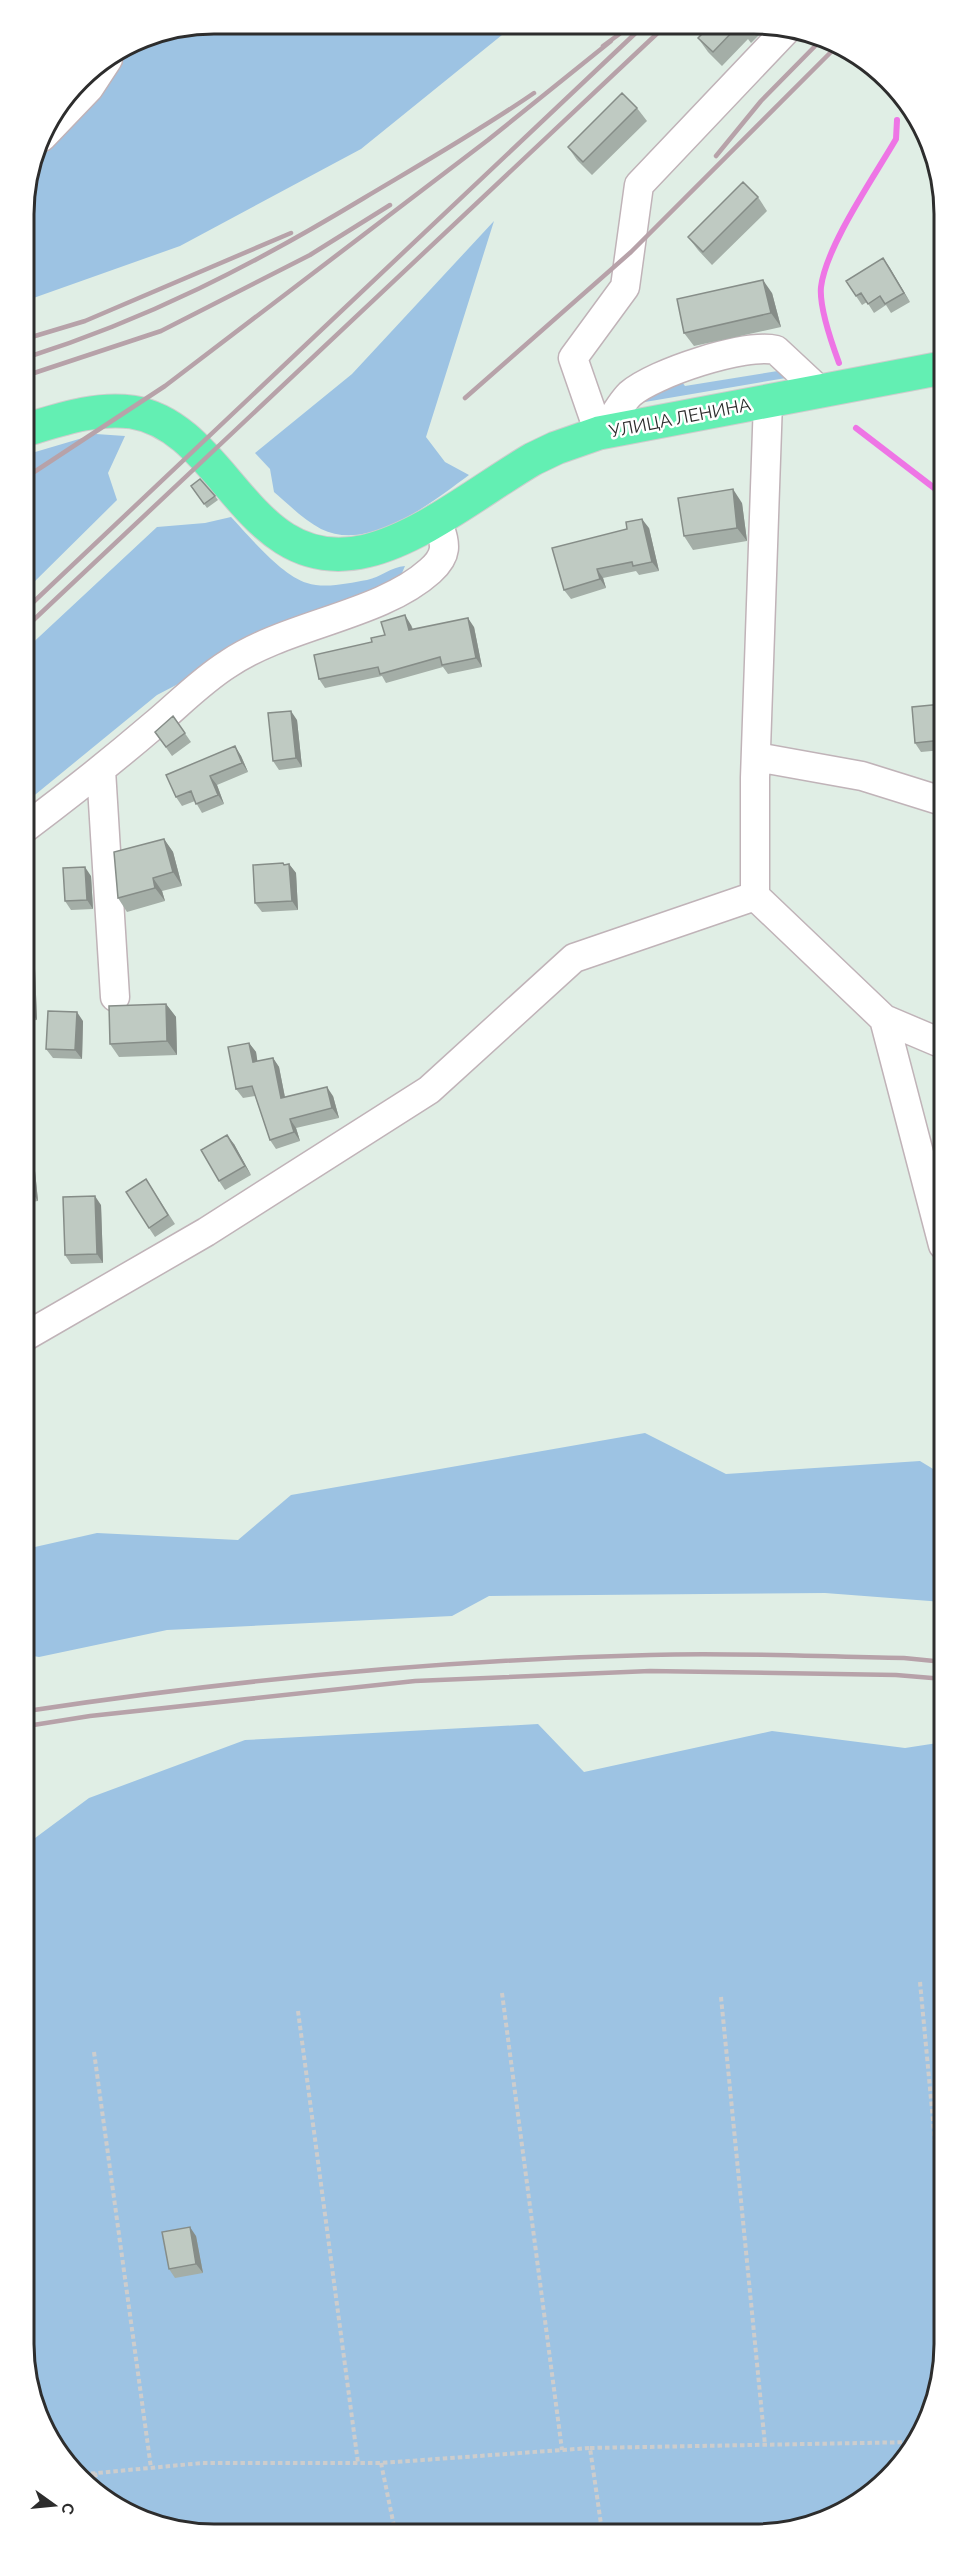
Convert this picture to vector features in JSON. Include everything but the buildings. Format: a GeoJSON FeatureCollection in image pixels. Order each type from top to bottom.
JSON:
{"type":"FeatureCollection","features":[{"type":"Feature","properties":{"kind":"main road","name":"УЛИЦА ЛЕНИНА"},"geometry":{"type":"LineString","coordinates":[[35,427],[71,417],[101,412],[134,412],[160,421],[196,449],[235,495],[266,524],[297,545],[322,552],[354,553],[380,547],[437,518],[533,459],[602,433],[934,370]]}},
{"type":"Feature","properties":{"kind":"street"},"geometry":{"type":"LineString","coordinates":[[602,433],[573,358],[625,287],[639,185],[780,37]]}},
{"type":"Feature","properties":{"kind":"street"},"geometry":{"type":"LineString","coordinates":[[69,109],[93,81]]}},
{"type":"Feature","properties":{"kind":"street"},"geometry":{"type":"LineString","coordinates":[[602,433],[621,403],[644,384],[709,358],[776,350],[820,391]]}},
{"type":"Feature","properties":{"kind":"street"},"geometry":{"type":"LineString","coordinates":[[768,401],[756,757],[756,896],[884,1019],[934,1040]]}},
{"type":"Feature","properties":{"kind":"street"},"geometry":{"type":"LineString","coordinates":[[35,821],[101,770],[227,664],[299,630],[372,604],[429,572],[441,560],[446,547],[437,518]]}},
{"type":"Feature","properties":{"kind":"street"},"geometry":{"type":"LineString","coordinates":[[756,757],[862,776],[934,798]]}},
{"type":"Feature","properties":{"kind":"street"},"geometry":{"type":"LineString","coordinates":[[101,770],[116,998]]}},
{"type":"Feature","properties":{"kind":"street"},"geometry":{"type":"LineString","coordinates":[[34,1331],[206,1232],[429,1090],[574,958],[756,896]]}},
{"type":"Feature","properties":{"kind":"street"},"geometry":{"type":"LineString","coordinates":[[884,1019],[934,1211]]}},
{"type":"Feature","properties":{"kind":"path"},"geometry":{"type":"LineString","coordinates":[[920,1982],[934,2131]]}},
{"type":"Feature","properties":{"kind":"path"},"geometry":{"type":"LineString","coordinates":[[502,1993],[562,2450]]}},
{"type":"Feature","properties":{"kind":"path"},"geometry":{"type":"LineString","coordinates":[[721,1997],[765,2445]]}},
{"type":"Feature","properties":{"kind":"path"},"geometry":{"type":"LineString","coordinates":[[298,2011],[358,2463]]}},
{"type":"Feature","properties":{"kind":"path"},"geometry":{"type":"LineString","coordinates":[[94,2052],[151,2468]]}},
{"type":"Feature","properties":{"kind":"path"},"geometry":{"type":"LineString","coordinates":[[89,2474],[202,2463],[381,2463],[590,2448],[906,2442]]}},
{"type":"Feature","properties":{"kind":"path"},"geometry":{"type":"LineString","coordinates":[[590,2448],[601,2524]]}},
{"type":"Feature","properties":{"kind":"path"},"geometry":{"type":"LineString","coordinates":[[381,2463],[394,2524]]}},
{"type":"Feature","properties":{"kind":"path"},"geometry":{"type":"LineString","coordinates":[[95,2473],[96,2480]]}},
{"type":"Feature","properties":{"kind":"shaded area"},"geometry":{"type":"Polygon","coordinates":[[[503,34],[361,149],[180,246],[35,297],[35,203],[41,168],[51,140],[82,108],[116,64],[146,48],[179,38],[203,35],[503,34]]]}},
{"type":"Feature","properties":{"kind":"shaded area"},"geometry":{"type":"Polygon","coordinates":[[[494,221],[426,437],[445,462],[469,475],[419,510],[380,530],[340,535],[321,529],[302,517],[274,492],[270,469],[255,453],[352,374],[494,221]]]}},
{"type":"Feature","properties":{"kind":"shaded area"},"geometry":{"type":"Polygon","coordinates":[[[790,369],[792,377],[645,402],[642,399],[678,377],[685,386],[790,369]]]}},
{"type":"Feature","properties":{"kind":"shaded area"},"geometry":{"type":"Polygon","coordinates":[[[96,434],[125,436],[108,473],[117,500],[35,581],[35,452],[96,434]]]}},
{"type":"Feature","properties":{"kind":"shaded area"},"geometry":{"type":"Polygon","coordinates":[[[231,517],[276,564],[297,579],[314,585],[353,583],[372,579],[395,568],[405,566],[399,580],[324,608],[157,695],[35,795],[35,641],[157,527],[205,523],[231,517]]]}},
{"type":"Feature","properties":{"kind":"shaded area"},"geometry":{"type":"Polygon","coordinates":[[[645,1433],[726,1474],[920,1461],[934,1470],[934,1601],[825,1593],[489,1596],[452,1616],[167,1630],[34,1656],[34,1547],[97,1533],[238,1540],[291,1495],[645,1433]]]}},
{"type":"Feature","properties":{"kind":"shaded area"},"geometry":{"type":"Polygon","coordinates":[[[538,1724],[584,1772],[772,1731],[905,1748],[934,1744],[934,2356],[931,2380],[921,2413],[904,2445],[890,2463],[855,2494],[823,2511],[778,2523],[754,2524],[191,2523],[146,2511],[105,2487],[87,2472],[72,2454],[48,2413],[36,2368],[34,2344],[34,1839],[89,1798],[245,1740],[538,1724]]]}},
{"type":"Feature","properties":{"kind":"waterway"},"geometry":{"type":"LineString","coordinates":[[839,363],[822,305],[821,287],[825,270],[841,232],[896,139],[897,120]]}},
{"type":"Feature","properties":{"kind":"waterway"},"geometry":{"type":"LineString","coordinates":[[856,428],[934,488]]}},
{"type":"Feature","properties":{"kind":"railway"},"geometry":{"type":"LineString","coordinates":[[603,46],[619,34]]}},
{"type":"Feature","properties":{"kind":"railway"},"geometry":{"type":"LineString","coordinates":[[35,601],[634,34]]}},
{"type":"Feature","properties":{"kind":"railway"},"geometry":{"type":"LineString","coordinates":[[35,619],[656,34]]}},
{"type":"Feature","properties":{"kind":"railway"},"geometry":{"type":"LineString","coordinates":[[35,472],[165,386],[488,140],[611,41]]}},
{"type":"Feature","properties":{"kind":"railway"},"geometry":{"type":"LineString","coordinates":[[716,156],[761,101],[816,45]]}},
{"type":"Feature","properties":{"kind":"railway"},"geometry":{"type":"LineString","coordinates":[[465,398],[631,252],[831,52]]}},
{"type":"Feature","properties":{"kind":"railway"},"geometry":{"type":"LineString","coordinates":[[35,355],[157,308],[282,246],[428,160],[534,93]]}},
{"type":"Feature","properties":{"kind":"railway"},"geometry":{"type":"LineString","coordinates":[[35,373],[161,331],[310,255],[390,205]]}},
{"type":"Feature","properties":{"kind":"railway"},"geometry":{"type":"LineString","coordinates":[[35,336],[85,321],[291,233]]}},
{"type":"Feature","properties":{"kind":"railway"},"geometry":{"type":"LineString","coordinates":[[34,1710],[260,1681],[494,1662],[713,1654],[904,1658],[934,1661]]}},
{"type":"Feature","properties":{"kind":"railway"},"geometry":{"type":"LineString","coordinates":[[34,1725],[90,1716],[415,1681],[650,1671],[896,1675],[934,1678]]}}]}
